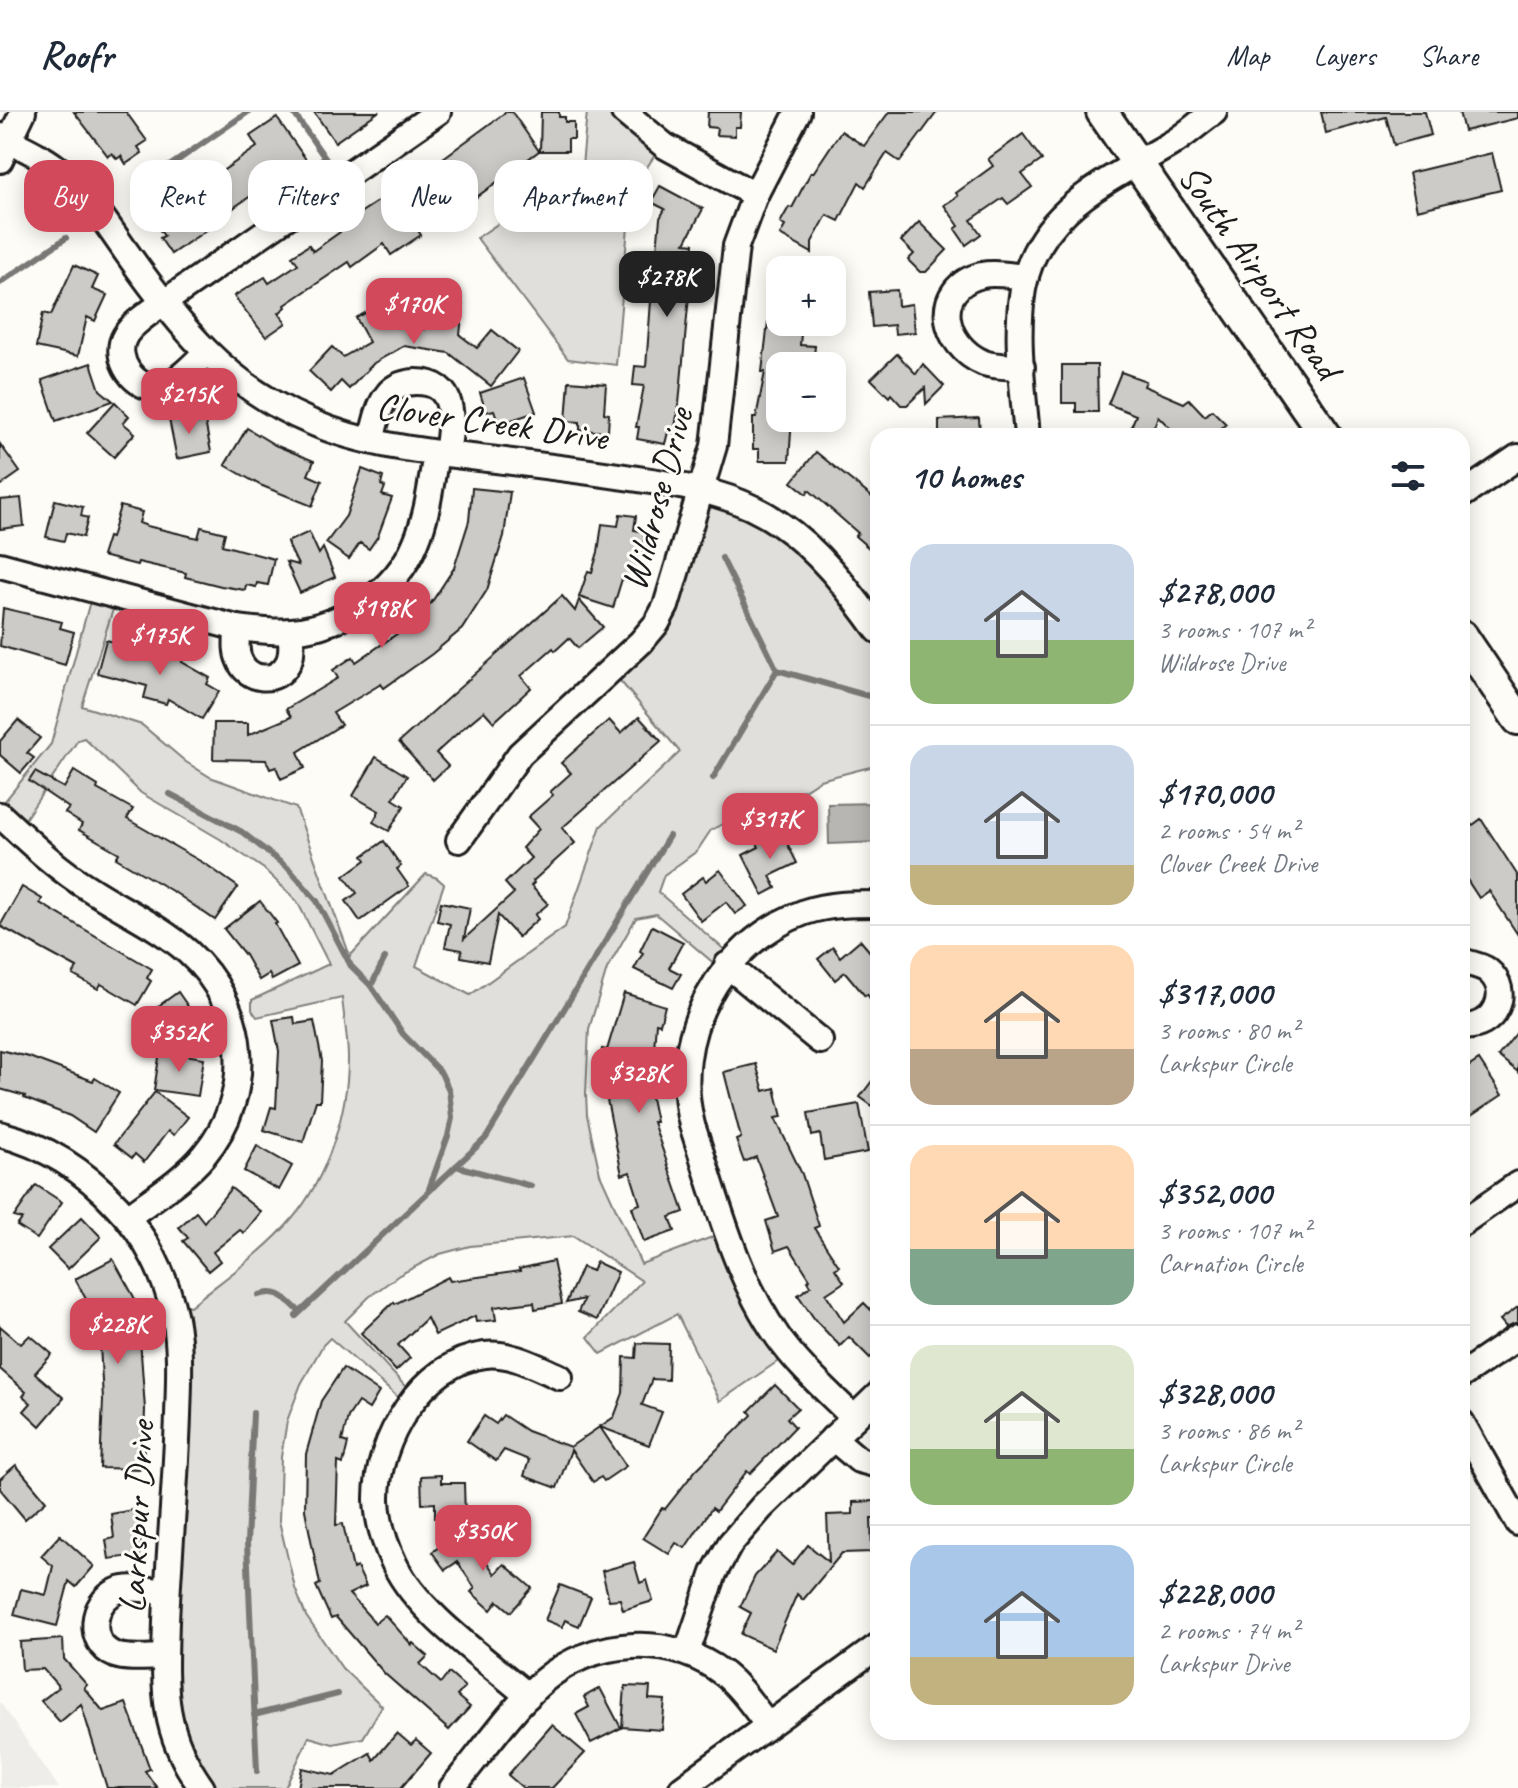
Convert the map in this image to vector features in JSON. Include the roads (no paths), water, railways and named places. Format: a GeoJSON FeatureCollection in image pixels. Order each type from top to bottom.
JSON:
{"type":"FeatureCollection","features":[{"type":"Feature","properties":{"kind":"main road","name":"South Airport Road"},"geometry":{"type":"LineString","coordinates":[[1102,112],[1320,428]]}},
{"type":"Feature","properties":{"kind":"main road"},"geometry":{"type":"LineString","coordinates":[[1470,648],[1518,719]]}},
{"type":"Feature","properties":{"kind":"street"},"geometry":{"type":"LineString","coordinates":[[3,146],[23,112]]}},
{"type":"Feature","properties":{"kind":"street"},"geometry":{"type":"LineString","coordinates":[[206,353],[173,381],[162,386],[146,385],[130,375],[123,361],[123,339],[130,329],[163,303],[438,112]]}},
{"type":"Feature","properties":{"kind":"street"},"geometry":{"type":"LineString","coordinates":[[624,112],[665,146],[755,195]]}},
{"type":"Feature","properties":{"kind":"street","name":"Wildrose Drive"},"geometry":{"type":"LineString","coordinates":[[459,840],[520,754],[641,642],[657,623],[674,583],[716,435],[736,246],[755,195],[798,112]]}},
{"type":"Feature","properties":{"kind":"street"},"geometry":{"type":"LineString","coordinates":[[1026,428],[1021,308],[1026,277],[1040,243],[1054,223],[1084,194],[1172,143],[1214,112]]}},
{"type":"Feature","properties":{"kind":"street","name":"Clover Creek Drive"},"geometry":{"type":"LineString","coordinates":[[3,146],[52,164],[75,184],[163,303],[206,353],[249,388],[286,410],[326,429],[371,441],[701,488],[745,503],[797,536],[824,562],[870,620]]}},
{"type":"Feature","properties":{"kind":"street"},"geometry":{"type":"LineString","coordinates":[[1022,367],[989,365],[972,356],[953,336],[947,316],[952,297],[971,280],[989,274],[1026,277]]}},
{"type":"Feature","properties":{"kind":"street"},"geometry":{"type":"LineString","coordinates":[[0,565],[237,628],[291,632],[321,625],[366,603],[393,579],[409,557],[419,534],[451,422],[448,402],[439,389],[419,382],[399,385],[388,394],[371,441]]}},
{"type":"Feature","properties":{"kind":"street"},"geometry":{"type":"LineString","coordinates":[[1470,490],[1518,457]]}},
{"type":"Feature","properties":{"kind":"street"},"geometry":{"type":"LineString","coordinates":[[237,628],[239,661],[248,673],[260,678],[277,675],[287,665],[291,654],[291,632]]}},
{"type":"Feature","properties":{"kind":"street"},"geometry":{"type":"LineString","coordinates":[[0,815],[77,880],[187,951],[212,980],[234,1024],[239,1046],[239,1073],[220,1131],[192,1167],[128,1217]]}},
{"type":"Feature","properties":{"kind":"street"},"geometry":{"type":"LineString","coordinates":[[854,1418],[790,1353],[756,1301],[735,1254],[692,1125],[686,1092],[688,1056],[703,1002],[727,965],[762,934],[794,917],[829,906],[870,904]]}},
{"type":"Feature","properties":{"kind":"street"},"geometry":{"type":"LineString","coordinates":[[1470,963],[1490,973],[1498,984],[1500,994],[1497,1009],[1487,1021],[1470,1027]]}},
{"type":"Feature","properties":{"kind":"street"},"geometry":{"type":"LineString","coordinates":[[727,965],[820,1041]]}},
{"type":"Feature","properties":{"kind":"street","name":"Larkspur Drive"},"geometry":{"type":"LineString","coordinates":[[0,1134],[31,1144],[72,1166],[128,1217],[144,1239],[173,1310],[178,1337],[178,1430],[167,1592],[167,1709],[181,1756],[202,1788]]}},
{"type":"Feature","properties":{"kind":"street"},"geometry":{"type":"LineString","coordinates":[[1470,1217],[1518,1184]]}},
{"type":"Feature","properties":{"kind":"street"},"geometry":{"type":"LineString","coordinates":[[1470,1370],[1518,1337]]}},
{"type":"Feature","properties":{"kind":"street"},"geometry":{"type":"LineString","coordinates":[[528,1696],[432,1614],[411,1591],[387,1548],[379,1513],[378,1490],[387,1450],[401,1419],[422,1391],[448,1368],[475,1357],[503,1355],[560,1377]]}},
{"type":"Feature","properties":{"kind":"street"},"geometry":{"type":"LineString","coordinates":[[687,1652],[714,1573],[730,1544],[762,1507],[870,1403]]}},
{"type":"Feature","properties":{"kind":"street"},"geometry":{"type":"LineString","coordinates":[[1470,1437],[1518,1523]]}},
{"type":"Feature","properties":{"kind":"street"},"geometry":{"type":"LineString","coordinates":[[833,1438],[859,1460],[870,1463]]}},
{"type":"Feature","properties":{"kind":"street"},"geometry":{"type":"LineString","coordinates":[[165,1657],[124,1657],[111,1653],[99,1639],[95,1620],[104,1601],[120,1590],[167,1592]]}},
{"type":"Feature","properties":{"kind":"street"},"geometry":{"type":"LineString","coordinates":[[452,1788],[528,1696],[561,1667],[599,1651],[639,1645],[687,1652],[729,1678],[768,1725]]}},
{"type":"Feature","properties":{"kind":"street"},"geometry":{"type":"LineString","coordinates":[[682,1788],[870,1652]]}},
{"type":"Feature","properties":{"kind":"waterway"},"geometry":{"type":"LineString","coordinates":[[178,160],[248,112]]}},
{"type":"Feature","properties":{"kind":"waterway"},"geometry":{"type":"LineString","coordinates":[[293,112],[326,160]]}},
{"type":"Feature","properties":{"kind":"waterway"},"geometry":{"type":"LineString","coordinates":[[0,283],[66,238]]}},
{"type":"Feature","properties":{"kind":"waterway"},"geometry":{"type":"LineString","coordinates":[[722,558],[777,670],[870,696]]}},
{"type":"Feature","properties":{"kind":"waterway"},"geometry":{"type":"LineString","coordinates":[[713,778],[777,670]]}},
{"type":"Feature","properties":{"kind":"waterway"},"geometry":{"type":"LineString","coordinates":[[170,794],[242,832],[289,869],[317,901],[351,966],[371,986],[403,1034],[441,1073],[449,1090],[452,1118],[429,1189]]}},
{"type":"Feature","properties":{"kind":"waterway"},"geometry":{"type":"LineString","coordinates":[[296,1316],[486,1138],[669,836]]}},
{"type":"Feature","properties":{"kind":"waterway"},"geometry":{"type":"LineString","coordinates":[[371,986],[385,958]]}},
{"type":"Feature","properties":{"kind":"waterway"},"geometry":{"type":"LineString","coordinates":[[456,1166],[531,1186]]}},
{"type":"Feature","properties":{"kind":"waterway"},"geometry":{"type":"LineString","coordinates":[[259,1295],[277,1294],[300,1312]]}},
{"type":"Feature","properties":{"kind":"waterway"},"geometry":{"type":"LineString","coordinates":[[253,1413],[247,1543],[257,1771]]}},
{"type":"Feature","properties":{"kind":"waterway"},"geometry":{"type":"LineString","coordinates":[[254,1715],[338,1694]]}}]}
